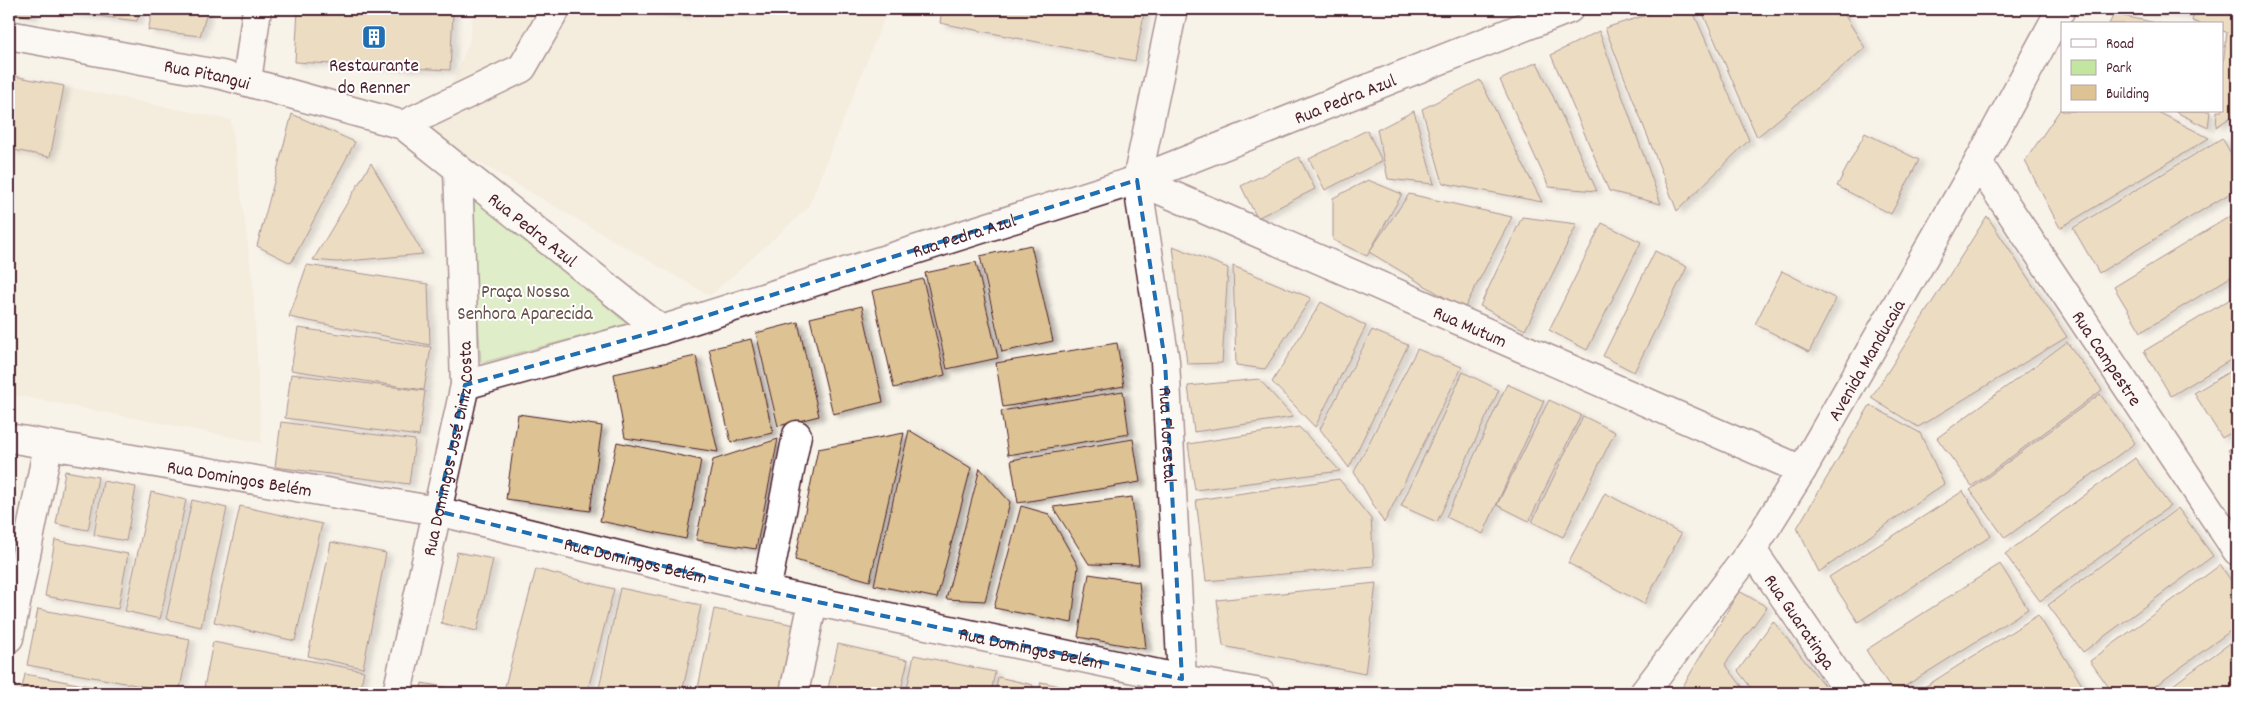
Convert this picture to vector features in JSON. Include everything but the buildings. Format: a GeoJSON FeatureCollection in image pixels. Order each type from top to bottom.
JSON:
{"type":"FeatureCollection","features":[{"type":"Feature","properties":{"kind":"street"},"geometry":{"type":"LineString","coordinates":[[247,81],[257,9]]}},
{"type":"Feature","properties":{"kind":"street"},"geometry":{"type":"LineString","coordinates":[[403,125],[522,68],[556,9]]}},
{"type":"Feature","properties":{"kind":"street"},"geometry":{"type":"LineString","coordinates":[[1137,180],[1172,9]]}},
{"type":"Feature","properties":{"kind":"street","name":"Rua Pedra Azul"},"geometry":{"type":"LineString","coordinates":[[403,125],[661,330],[1137,180],[1569,9]]}},
{"type":"Feature","properties":{"kind":"street","name":"Avenida Manducaia"},"geometry":{"type":"LineString","coordinates":[[1644,693],[1752,550],[1802,470],[1978,163],[2061,9]]}},
{"type":"Feature","properties":{"kind":"street","name":"Rua Pitangui"},"geometry":{"type":"LineString","coordinates":[[9,35],[222,75],[403,125]]}},
{"type":"Feature","properties":{"kind":"street","name":"Rua Campestre"},"geometry":{"type":"LineString","coordinates":[[1978,163],[2237,551]]}},
{"type":"Feature","properties":{"kind":"street","name":"Rua Domingos José Diniz Costa"},"geometry":{"type":"LineString","coordinates":[[397,693],[465,385],[458,169]]}},
{"type":"Feature","properties":{"kind":"street","name":"Rua Mutum"},"geometry":{"type":"LineString","coordinates":[[1137,180],[1802,470]]}},
{"type":"Feature","properties":{"kind":"street","name":"Rua Florestal"},"geometry":{"type":"LineString","coordinates":[[1137,180],[1165,362],[1181,686]]}},
{"type":"Feature","properties":{"kind":"street"},"geometry":{"type":"LineString","coordinates":[[465,385],[661,330]]}},
{"type":"Feature","properties":{"kind":"street"},"geometry":{"type":"LineString","coordinates":[[766,591],[797,435]]}},
{"type":"Feature","properties":{"kind":"street","name":"Rua Domingos Belém"},"geometry":{"type":"LineString","coordinates":[[9,438],[437,511],[766,591],[1181,686],[1261,693]]}},
{"type":"Feature","properties":{"kind":"street"},"geometry":{"type":"LineString","coordinates":[[9,638],[48,446]]}},
{"type":"Feature","properties":{"kind":"street","name":"Rua Guaratinga"},"geometry":{"type":"LineString","coordinates":[[1752,550],[1850,693]]}},
{"type":"Feature","properties":{"kind":"street"},"geometry":{"type":"LineString","coordinates":[[794,693],[813,601]]}},
{"type":"Feature","properties":{"kind":"highlighted area"},"geometry":{"type":"Polygon","coordinates":[[[1137,180],[1165,361],[1182,679],[766,591],[437,511],[465,385],[661,330],[1137,180]]]}},
{"type":"Feature","properties":{"kind":"shaded area"},"geometry":{"type":"Polygon","coordinates":[[[474,9],[888,9],[808,208],[710,296],[431,135],[469,42],[474,9]]]}},
{"type":"Feature","properties":{"kind":"shaded area"},"geometry":{"type":"Polygon","coordinates":[[[9,75],[231,120],[253,283],[262,443],[9,394],[9,75]]]}},
{"type":"Feature","properties":{"kind":"green space","name":"Praça Nossa Senhora Aparecida"},"geometry":{"type":"Polygon","coordinates":[[[469,187],[627,324],[481,363],[469,187]]]}},
{"type":"Feature","properties":{"kind":"place","name":"Restaurante do Renner"},"geometry":{"type":"Point","coordinates":[374,37]}}]}
